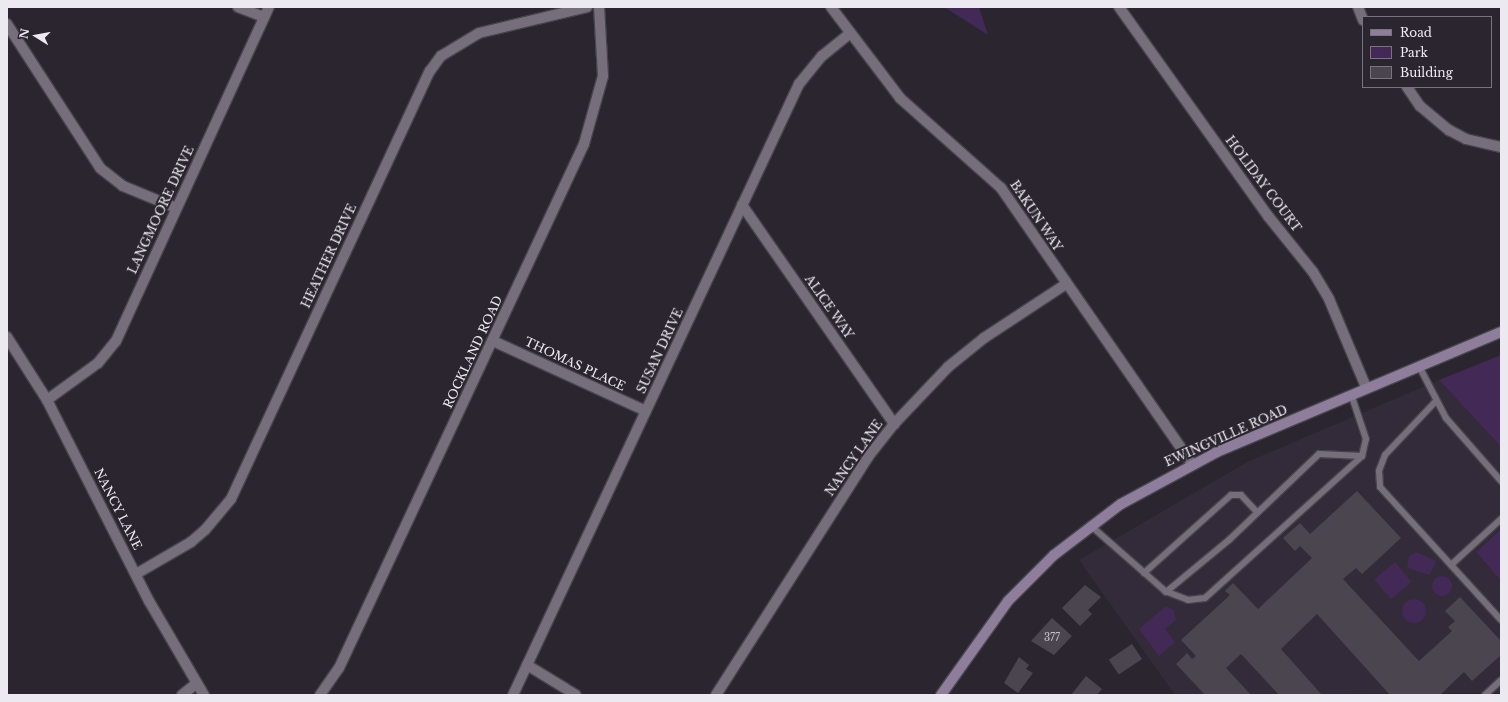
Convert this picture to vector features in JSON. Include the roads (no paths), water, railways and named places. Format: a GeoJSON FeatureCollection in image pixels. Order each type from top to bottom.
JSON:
{"type":"FeatureCollection","features":[{"type":"Feature","properties":{"kind":"main road","name":"EWINGVILLE ROAD"},"geometry":{"type":"LineString","coordinates":[[940,695],[1008,601],[1054,554],[1090,525],[1192,464],[1366,387],[1501,332]]}},
{"type":"Feature","properties":{"kind":"street"},"geometry":{"type":"LineString","coordinates":[[238,7],[264,17]]}},
{"type":"Feature","properties":{"kind":"street","name":"LANGMOORE DRIVE"},"geometry":{"type":"LineString","coordinates":[[47,400],[108,352],[269,7]]}},
{"type":"Feature","properties":{"kind":"street","name":"HEATHER DRIVE"},"geometry":{"type":"LineString","coordinates":[[136,574],[190,542],[205,530],[231,499],[427,78],[441,56],[479,32],[587,7]]}},
{"type":"Feature","properties":{"kind":"street","name":"ROCKLAND ROAD"},"geometry":{"type":"LineString","coordinates":[[320,695],[339,668],[493,341],[593,122],[604,60],[599,7]]}},
{"type":"Feature","properties":{"kind":"street","name":"BAKUN WAY"},"geometry":{"type":"LineString","coordinates":[[831,7],[900,98],[1001,188],[1192,464]]}},
{"type":"Feature","properties":{"kind":"street","name":"HOLIDAY COURT"},"geometry":{"type":"LineString","coordinates":[[1119,7],[1268,216],[1313,272],[1329,299],[1366,387]]}},
{"type":"Feature","properties":{"kind":"street"},"geometry":{"type":"LineString","coordinates":[[1358,7],[1362,17]]}},
{"type":"Feature","properties":{"kind":"street"},"geometry":{"type":"LineString","coordinates":[[7,24],[100,168],[123,186],[176,208]]}},
{"type":"Feature","properties":{"kind":"street","name":"SUSAN DRIVE"},"geometry":{"type":"LineString","coordinates":[[513,695],[799,84],[822,56],[850,33]]}},
{"type":"Feature","properties":{"kind":"street"},"geometry":{"type":"LineString","coordinates":[[1408,88],[1420,106],[1449,130],[1466,139],[1501,147]]}},
{"type":"Feature","properties":{"kind":"street","name":"ALICE WAY"},"geometry":{"type":"LineString","coordinates":[[742,205],[894,424]]}},
{"type":"Feature","properties":{"kind":"street","name":"NANCY LANE"},"geometry":{"type":"LineString","coordinates":[[716,695],[868,457],[894,424],[948,367],[984,338],[1066,284]]}},
{"type":"Feature","properties":{"kind":"street","name":"NANCY LANE"},"geometry":{"type":"LineString","coordinates":[[7,336],[47,400],[136,574],[204,695]]}},
{"type":"Feature","properties":{"kind":"street","name":"THOMAS PLACE"},"geometry":{"type":"LineString","coordinates":[[493,341],[646,411]]}},
{"type":"Feature","properties":{"kind":"street"},"geometry":{"type":"LineString","coordinates":[[527,665],[576,695]]}},
{"type":"Feature","properties":{"kind":"street"},"geometry":{"type":"LineString","coordinates":[[182,695],[197,683]]}},
{"type":"Feature","properties":{"kind":"lane"},"geometry":{"type":"LineString","coordinates":[[1419,366],[1446,418],[1501,481]]}},
{"type":"Feature","properties":{"kind":"lane"},"geometry":{"type":"LineString","coordinates":[[1090,525],[1166,592],[1196,600],[1213,592],[1362,456],[1366,439],[1351,394]]}},
{"type":"Feature","properties":{"kind":"lane"},"geometry":{"type":"LineString","coordinates":[[1436,401],[1385,455],[1379,471],[1380,487],[1501,620]]}},
{"type":"Feature","properties":{"kind":"lane"},"geometry":{"type":"LineString","coordinates":[[1166,592],[1320,454],[1362,456]]}},
{"type":"Feature","properties":{"kind":"lane"},"geometry":{"type":"LineString","coordinates":[[1144,573],[1232,495],[1241,495],[1257,512]]}},
{"type":"Feature","properties":{"kind":"lane"},"geometry":{"type":"LineString","coordinates":[[1451,565],[1499,522],[1501,529]]}},
{"type":"Feature","properties":{"kind":"lane"},"geometry":{"type":"LineString","coordinates":[[1485,695],[1501,680]]}}]}
